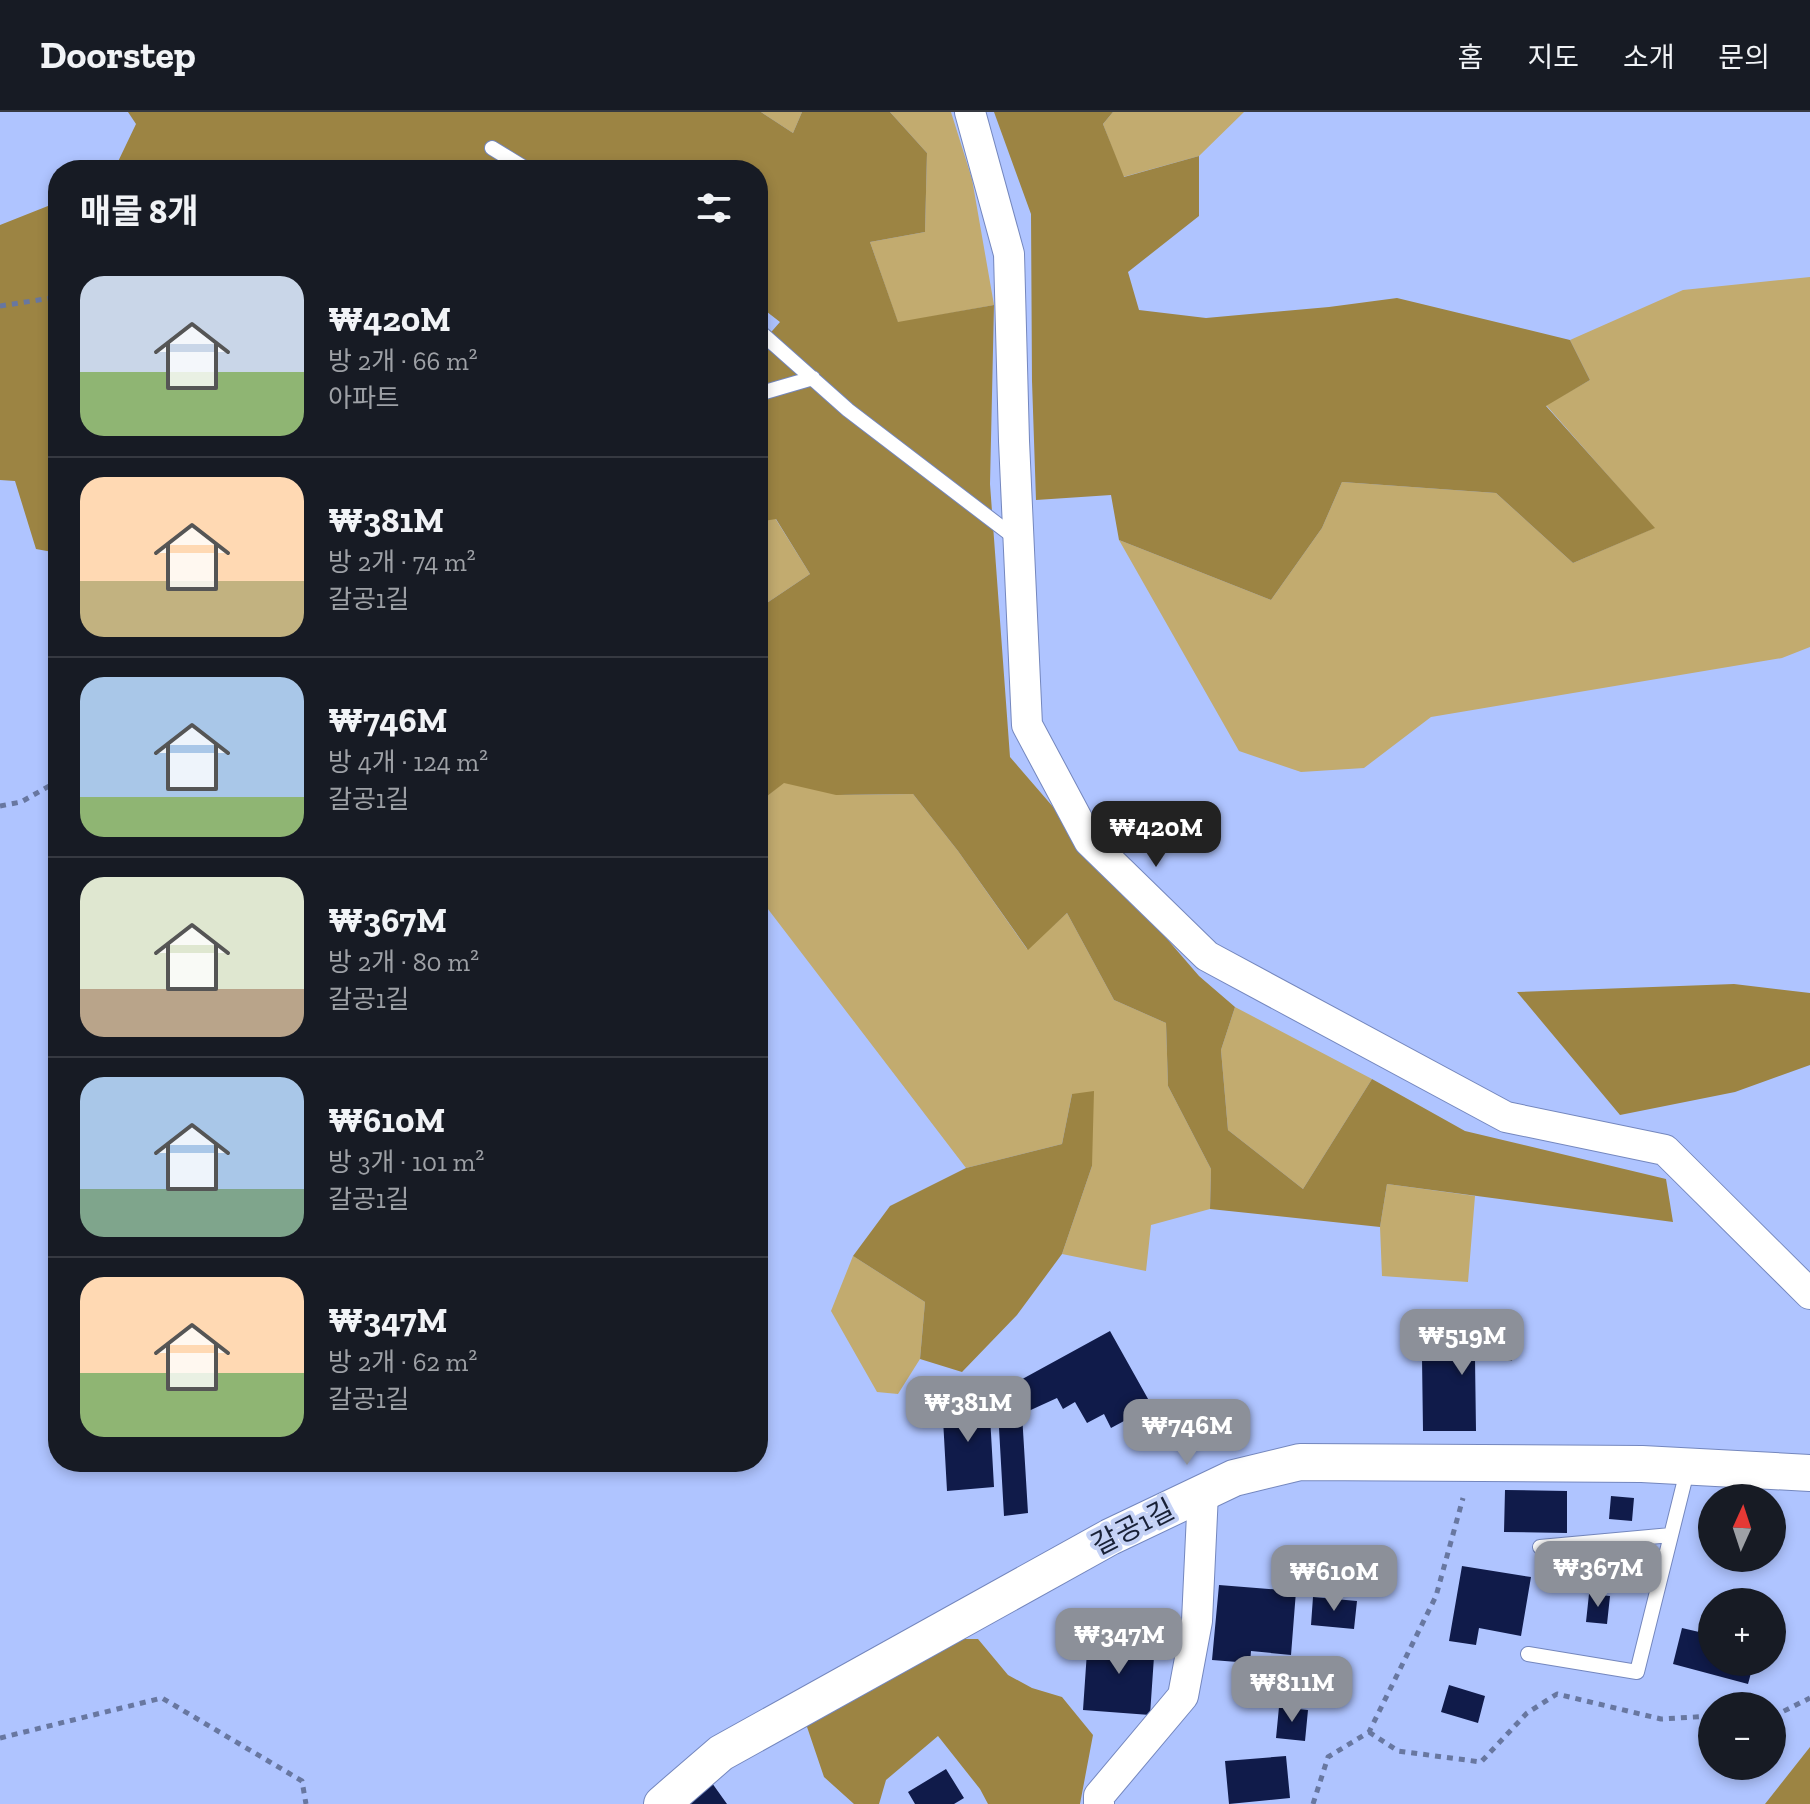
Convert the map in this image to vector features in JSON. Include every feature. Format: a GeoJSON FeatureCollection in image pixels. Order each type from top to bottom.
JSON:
{"type":"FeatureCollection","features":[{"type":"Feature","properties":{"kind":"street"},"geometry":{"type":"LineString","coordinates":[[970,112],[1009,254],[1027,725],[1089,841],[1207,956],[1506,1117],[1665,1150],[1810,1294]]}},
{"type":"Feature","properties":{"kind":"street","name":"갈공1길"},"geometry":{"type":"LineString","coordinates":[[662,1804],[721,1753],[1110,1537],[1234,1478],[1300,1462],[1642,1464],[1810,1473]]}},
{"type":"Feature","properties":{"kind":"street"},"geometry":{"type":"LineString","coordinates":[[1099,1804],[1099,1796],[1183,1696],[1197,1621],[1203,1493]]}},
{"type":"Feature","properties":{"kind":"lane"},"geometry":{"type":"LineString","coordinates":[[492,148],[512,160]]}},
{"type":"Feature","properties":{"kind":"lane"},"geometry":{"type":"LineString","coordinates":[[768,339],[848,410],[1019,540]]}},
{"type":"Feature","properties":{"kind":"lane"},"geometry":{"type":"LineString","coordinates":[[768,391],[813,378]]}},
{"type":"Feature","properties":{"kind":"lane"},"geometry":{"type":"LineString","coordinates":[[1528,1654],[1637,1672],[1688,1467]]}},
{"type":"Feature","properties":{"kind":"lane"},"geometry":{"type":"LineString","coordinates":[[1540,1547],[1671,1535]]}},
{"type":"Feature","properties":{"kind":"path"},"geometry":{"type":"LineString","coordinates":[[0,306],[48,299]]}},
{"type":"Feature","properties":{"kind":"path"},"geometry":{"type":"LineString","coordinates":[[0,806],[21,802],[48,787]]}},
{"type":"Feature","properties":{"kind":"path"},"geometry":{"type":"LineString","coordinates":[[1313,1804],[1328,1757],[1369,1732],[1436,1596],[1473,1463]]}},
{"type":"Feature","properties":{"kind":"path"},"geometry":{"type":"LineString","coordinates":[[1369,1732],[1398,1751],[1481,1762],[1527,1713],[1557,1694],[1661,1719],[1698,1717]]}},
{"type":"Feature","properties":{"kind":"path"},"geometry":{"type":"LineString","coordinates":[[0,1738],[162,1698],[302,1781],[306,1804]]}},
{"type":"Feature","properties":{"kind":"path"},"geometry":{"type":"LineString","coordinates":[[1786,1710],[1810,1698]]}},
{"type":"Feature","properties":{"kind":"shaded area"},"geometry":{"type":"Polygon","coordinates":[[[128,112],[761,112],[793,133],[802,112],[890,112],[927,153],[925,232],[870,242],[898,322],[994,305],[990,484],[1010,757],[1199,976],[1235,1007],[1221,1050],[1228,1130],[1303,1189],[1372,1079],[1465,1131],[1666,1179],[1673,1222],[1387,1184],[1380,1227],[1210,1209],[1211,1169],[1168,1086],[1166,1023],[1114,1000],[1067,913],[1028,950],[913,794],[836,795],[784,783],[768,795],[768,602],[810,574],[776,519],[768,520],[768,336],[780,322],[768,313],[768,160],[119,160],[136,124],[128,112]]]}},
{"type":"Feature","properties":{"kind":"shaded area"},"geometry":{"type":"Polygon","coordinates":[[[761,112],[802,112],[793,133],[761,112]]]}},
{"type":"Feature","properties":{"kind":"shaded area"},"geometry":{"type":"Polygon","coordinates":[[[890,112],[951,112],[972,179],[994,305],[898,323],[870,242],[925,232],[927,153],[890,112]]]}},
{"type":"Feature","properties":{"kind":"shaded area"},"geometry":{"type":"Polygon","coordinates":[[[994,112],[1113,112],[1103,124],[1124,177],[1199,156],[1199,216],[1128,272],[1139,310],[1206,318],[1397,298],[1570,340],[1590,380],[1546,406],[1655,528],[1573,563],[1496,493],[1342,482],[1322,528],[1271,600],[1119,540],[1111,495],[1036,500],[1031,214],[994,112]]]}},
{"type":"Feature","properties":{"kind":"shaded area"},"geometry":{"type":"Polygon","coordinates":[[[1113,112],[1244,112],[1199,156],[1123,177],[1103,124],[1113,112]]]}},
{"type":"Feature","properties":{"kind":"shaded area"},"geometry":{"type":"Polygon","coordinates":[[[48,206],[48,551],[36,549],[15,481],[0,480],[0,225],[48,206]]]}},
{"type":"Feature","properties":{"kind":"shaded area"},"geometry":{"type":"Polygon","coordinates":[[[1810,277],[1810,647],[1782,658],[1431,717],[1364,768],[1301,772],[1239,751],[1119,540],[1271,600],[1322,528],[1342,482],[1496,493],[1573,563],[1654,528],[1546,405],[1590,380],[1570,340],[1683,290],[1810,277]]]}},
{"type":"Feature","properties":{"kind":"shaded area"},"geometry":{"type":"Polygon","coordinates":[[[775,518],[810,574],[768,602],[768,520],[775,518]]]}},
{"type":"Feature","properties":{"kind":"shaded area"},"geometry":{"type":"Polygon","coordinates":[[[784,782],[844,795],[913,794],[958,851],[1027,949],[1067,913],[1114,1000],[1166,1023],[1168,1086],[1211,1169],[1210,1209],[1151,1225],[1146,1271],[1062,1254],[1092,1166],[1072,1094],[1062,1144],[966,1168],[768,909],[768,795],[784,782]]]}},
{"type":"Feature","properties":{"kind":"shaded area"},"geometry":{"type":"Polygon","coordinates":[[[1734,984],[1810,993],[1810,1065],[1735,1092],[1620,1115],[1517,992],[1734,984]]]}},
{"type":"Feature","properties":{"kind":"shaded area"},"geometry":{"type":"Polygon","coordinates":[[[1235,1007],[1372,1079],[1303,1189],[1228,1130],[1221,1050],[1235,1007]]]}},
{"type":"Feature","properties":{"kind":"shaded area"},"geometry":{"type":"Polygon","coordinates":[[[1094,1091],[1092,1166],[1062,1254],[1017,1315],[962,1372],[920,1359],[925,1302],[853,1256],[890,1206],[966,1168],[1062,1144],[1072,1094],[1094,1091]]]}},
{"type":"Feature","properties":{"kind":"shaded area"},"geometry":{"type":"Polygon","coordinates":[[[1387,1184],[1475,1196],[1468,1282],[1382,1276],[1380,1227],[1387,1184]]]}},
{"type":"Feature","properties":{"kind":"shaded area"},"geometry":{"type":"Polygon","coordinates":[[[853,1256],[925,1302],[920,1359],[898,1394],[877,1392],[831,1311],[853,1256]]]}},
{"type":"Feature","properties":{"kind":"shaded area"},"geometry":{"type":"Polygon","coordinates":[[[935,1639],[978,1639],[1008,1675],[1032,1688],[1062,1697],[1093,1735],[1080,1804],[988,1804],[980,1789],[938,1736],[886,1780],[879,1804],[854,1804],[824,1777],[805,1721],[935,1639]]]}},
{"type":"Feature","properties":{"kind":"shaded area"},"geometry":{"type":"Polygon","coordinates":[[[1810,1747],[1810,1804],[1765,1804],[1810,1747]]]}},
{"type":"Feature","properties":{"kind":"building"},"geometry":{"type":"Polygon","coordinates":[[[1463,1321],[1515,1324],[1512,1361],[1475,1359],[1476,1431],[1423,1431],[1422,1358],[1461,1357],[1463,1321]]]}},
{"type":"Feature","properties":{"kind":"building"},"geometry":{"type":"Polygon","coordinates":[[[1110,1331],[1152,1406],[1111,1428],[1104,1414],[1087,1423],[1075,1402],[1063,1409],[1057,1398],[1022,1414],[1028,1513],[1004,1516],[997,1393],[1110,1331]]]}},
{"type":"Feature","properties":{"kind":"building"},"geometry":{"type":"Polygon","coordinates":[[[989,1398],[994,1487],[947,1491],[942,1401],[989,1398]]]}},
{"type":"Feature","properties":{"kind":"building"},"geometry":{"type":"Polygon","coordinates":[[[1505,1490],[1567,1491],[1567,1533],[1504,1532],[1505,1490]]]}},
{"type":"Feature","properties":{"kind":"building"},"geometry":{"type":"Polygon","coordinates":[[[1611,1496],[1634,1498],[1632,1521],[1609,1519],[1611,1496]]]}},
{"type":"Feature","properties":{"kind":"building"},"geometry":{"type":"Polygon","coordinates":[[[1462,1566],[1531,1577],[1521,1636],[1479,1628],[1476,1645],[1449,1641],[1462,1566]]]}},
{"type":"Feature","properties":{"kind":"building"},"geometry":{"type":"Polygon","coordinates":[[[1219,1585],[1296,1591],[1291,1655],[1251,1651],[1250,1663],[1212,1660],[1219,1585]]]}},
{"type":"Feature","properties":{"kind":"building"},"geometry":{"type":"Polygon","coordinates":[[[1589,1594],[1610,1596],[1607,1624],[1586,1622],[1589,1594]]]}},
{"type":"Feature","properties":{"kind":"building"},"geometry":{"type":"Polygon","coordinates":[[[1313,1597],[1357,1601],[1354,1629],[1311,1625],[1313,1597]]]}},
{"type":"Feature","properties":{"kind":"building"},"geometry":{"type":"Polygon","coordinates":[[[1682,1628],[1698,1632],[1698,1671],[1673,1664],[1682,1628]]]}},
{"type":"Feature","properties":{"kind":"building"},"geometry":{"type":"Polygon","coordinates":[[[1088,1637],[1155,1642],[1150,1715],[1083,1710],[1088,1637]]]}},
{"type":"Feature","properties":{"kind":"building"},"geometry":{"type":"Polygon","coordinates":[[[1718,1676],[1750,1676],[1748,1684],[1718,1676]]]}},
{"type":"Feature","properties":{"kind":"building"},"geometry":{"type":"Polygon","coordinates":[[[1449,1685],[1485,1696],[1478,1723],[1441,1712],[1449,1685]]]}},
{"type":"Feature","properties":{"kind":"building"},"geometry":{"type":"Polygon","coordinates":[[[1279,1707],[1308,1710],[1305,1741],[1276,1738],[1279,1707]]]}},
{"type":"Feature","properties":{"kind":"building"},"geometry":{"type":"Polygon","coordinates":[[[1286,1756],[1290,1798],[1229,1804],[1225,1761],[1286,1756]]]}},
{"type":"Feature","properties":{"kind":"building"},"geometry":{"type":"Polygon","coordinates":[[[946,1769],[964,1798],[954,1804],[915,1804],[908,1792],[946,1769]]]}},
{"type":"Feature","properties":{"kind":"building"},"geometry":{"type":"Polygon","coordinates":[[[712,1783],[727,1804],[682,1804],[712,1783]]]}}]}
